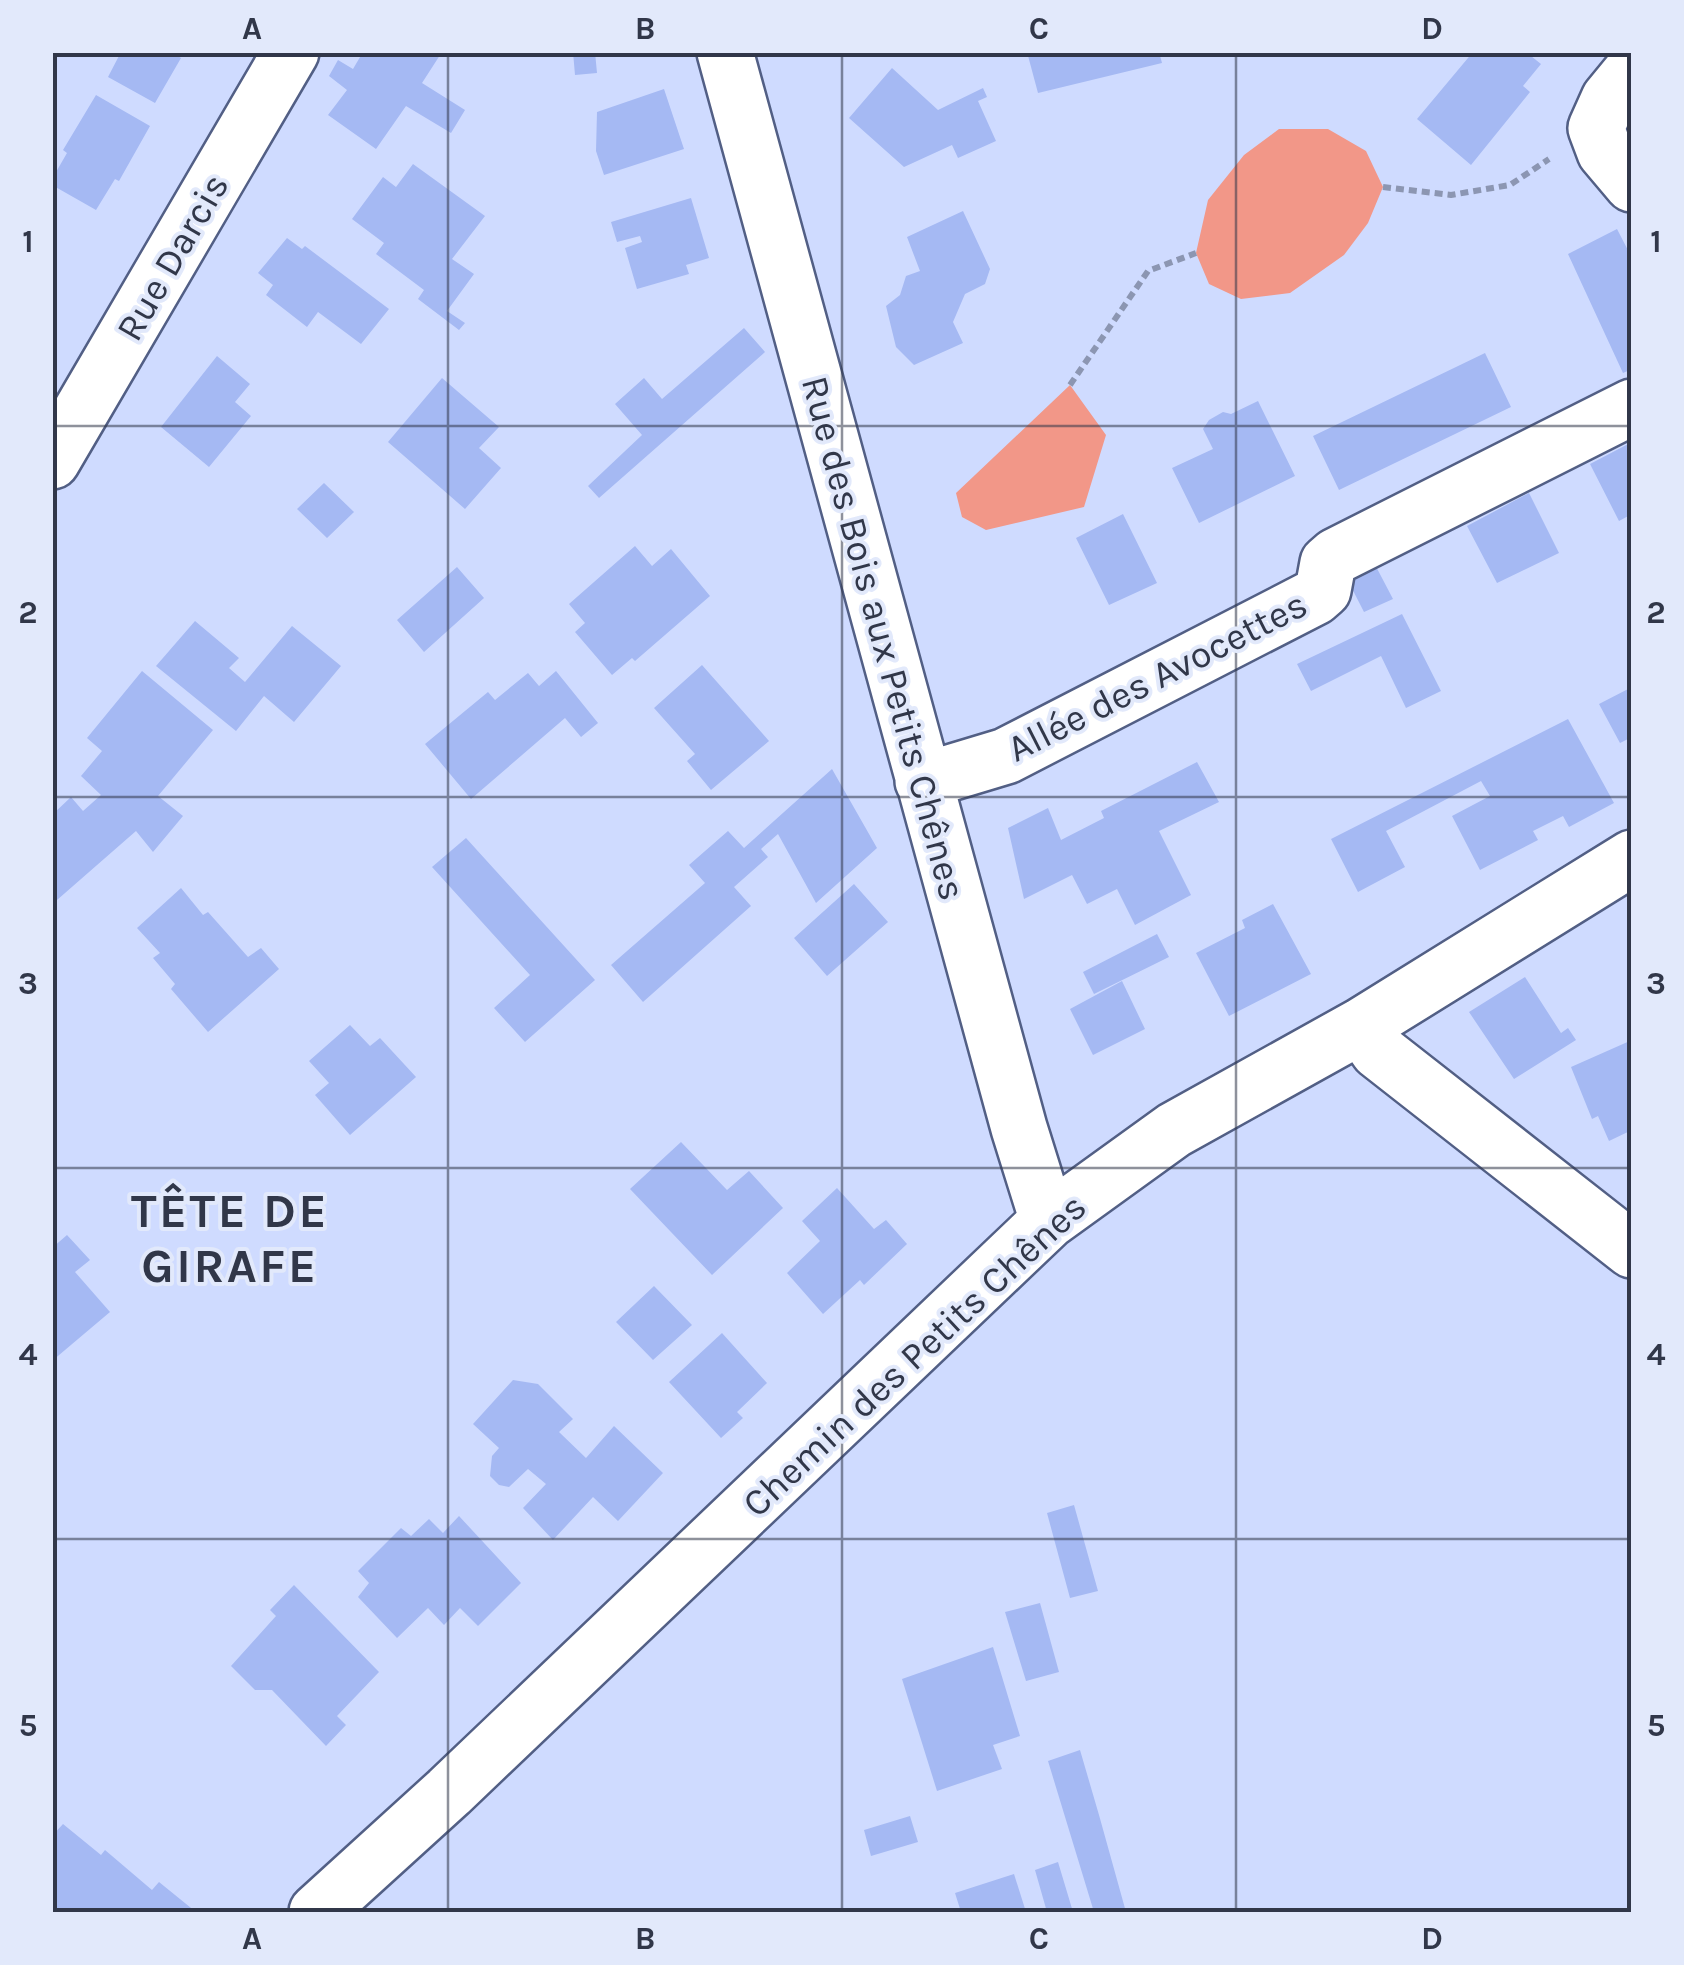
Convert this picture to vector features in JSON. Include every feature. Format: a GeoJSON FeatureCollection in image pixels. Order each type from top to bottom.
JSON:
{"type":"FeatureCollection","features":[{"type":"Feature","properties":{"kind":"street","name":"Rue Darcis"},"geometry":{"type":"LineString","coordinates":[[52,461],[291,52]]}},
{"type":"Feature","properties":{"kind":"street","name":"Rue des Bois aux Petits Chênes"},"geometry":{"type":"LineString","coordinates":[[725,52],[922,780],[1048,1221]]}},
{"type":"Feature","properties":{"kind":"street"},"geometry":{"type":"LineString","coordinates":[[1632,71],[1609,99],[1596,128],[1605,152],[1632,184]]}},
{"type":"Feature","properties":{"kind":"street","name":"Allée des Avocettes"},"geometry":{"type":"LineString","coordinates":[[922,780],[1006,756],[1298,606],[1324,590],[1328,563],[1336,556],[1632,407]]}},
{"type":"Feature","properties":{"kind":"street","name":"Chemin des Petits Chênes"},"geometry":{"type":"LineString","coordinates":[[317,1912],[449,1792],[1048,1221],[1174,1130],[1361,1026],[1632,858]]}},
{"type":"Feature","properties":{"kind":"street"},"geometry":{"type":"LineString","coordinates":[[1361,1026],[1378,1051],[1632,1250]]}},
{"type":"Feature","properties":{"kind":"path"},"geometry":{"type":"LineString","coordinates":[[1383,187],[1451,196],[1510,185],[1596,128]]}},
{"type":"Feature","properties":{"kind":"path"},"geometry":{"type":"LineString","coordinates":[[1070,385],[1148,271],[1196,253]]}},
{"type":"Feature","properties":{"kind":"shaded area"},"geometry":{"type":"Polygon","coordinates":[[[1279,129],[1328,129],[1366,151],[1383,187],[1368,223],[1344,255],[1290,293],[1241,299],[1209,284],[1196,253],[1208,200],[1244,155],[1279,129]]]}},
{"type":"Feature","properties":{"kind":"shaded area"},"geometry":{"type":"Polygon","coordinates":[[[1070,385],[1106,435],[1084,507],[986,530],[962,517],[956,493],[1070,385]]]}},
{"type":"Feature","properties":{"kind":"building"},"geometry":{"type":"Polygon","coordinates":[[[121,52],[171,52],[181,58],[155,103],[108,77],[121,52]]]}},
{"type":"Feature","properties":{"kind":"building"},"geometry":{"type":"Polygon","coordinates":[[[363,52],[442,52],[422,83],[465,110],[451,133],[406,106],[376,149],[328,115],[347,90],[329,76],[338,60],[353,69],[363,52]]]}},
{"type":"Feature","properties":{"kind":"building"},"geometry":{"type":"Polygon","coordinates":[[[573,52],[595,52],[597,73],[575,75],[573,52]]]}},
{"type":"Feature","properties":{"kind":"building"},"geometry":{"type":"Polygon","coordinates":[[[1027,52],[1159,52],[1162,63],[1038,93],[1027,52]]]}},
{"type":"Feature","properties":{"kind":"building"},"geometry":{"type":"Polygon","coordinates":[[[1473,52],[1526,52],[1541,64],[1523,86],[1530,92],[1471,165],[1417,119],[1473,52]]]}},
{"type":"Feature","properties":{"kind":"building"},"geometry":{"type":"Polygon","coordinates":[[[892,68],[938,110],[983,88],[987,97],[978,101],[996,141],[958,158],[952,145],[904,167],[849,118],[892,68]]]}},
{"type":"Feature","properties":{"kind":"building"},"geometry":{"type":"Polygon","coordinates":[[[664,89],[684,149],[604,175],[596,151],[597,112],[664,89]]]}},
{"type":"Feature","properties":{"kind":"building"},"geometry":{"type":"Polygon","coordinates":[[[96,95],[150,126],[119,181],[115,179],[96,210],[52,185],[52,179],[67,153],[63,150],[96,95]]]}},
{"type":"Feature","properties":{"kind":"building"},"geometry":{"type":"Polygon","coordinates":[[[413,164],[485,216],[452,259],[474,274],[447,311],[465,323],[459,330],[418,299],[424,290],[376,254],[384,243],[352,219],[383,177],[396,187],[413,164]]]}},
{"type":"Feature","properties":{"kind":"building"},"geometry":{"type":"Polygon","coordinates":[[[691,198],[709,258],[686,265],[689,274],[637,289],[625,248],[642,242],[640,236],[617,242],[611,222],[691,198]]]}},
{"type":"Feature","properties":{"kind":"building"},"geometry":{"type":"Polygon","coordinates":[[[963,211],[990,269],[985,284],[965,294],[953,322],[963,343],[914,365],[896,347],[886,306],[900,295],[906,276],[920,271],[907,237],[963,211]]]}},
{"type":"Feature","properties":{"kind":"building"},"geometry":{"type":"Polygon","coordinates":[[[1617,229],[1632,258],[1632,369],[1623,373],[1568,254],[1617,229]]]}},
{"type":"Feature","properties":{"kind":"building"},"geometry":{"type":"Polygon","coordinates":[[[287,238],[302,249],[305,246],[389,309],[361,344],[318,312],[307,327],[266,295],[273,285],[258,273],[287,238]]]}},
{"type":"Feature","properties":{"kind":"building"},"geometry":{"type":"Polygon","coordinates":[[[744,328],[765,352],[599,498],[588,486],[642,435],[615,404],[644,378],[662,399],[744,328]]]}},
{"type":"Feature","properties":{"kind":"building"},"geometry":{"type":"Polygon","coordinates":[[[1485,353],[1511,407],[1339,490],[1313,436],[1485,353]]]}},
{"type":"Feature","properties":{"kind":"building"},"geometry":{"type":"Polygon","coordinates":[[[217,356],[250,384],[235,402],[251,416],[209,467],[161,427],[217,356]]]}},
{"type":"Feature","properties":{"kind":"building"},"geometry":{"type":"Polygon","coordinates":[[[442,378],[499,427],[479,448],[501,468],[465,509],[388,442],[442,378]]]}},
{"type":"Feature","properties":{"kind":"building"},"geometry":{"type":"Polygon","coordinates":[[[1258,401],[1295,476],[1199,523],[1172,468],[1213,449],[1203,429],[1209,420],[1258,401]]]}},
{"type":"Feature","properties":{"kind":"building"},"geometry":{"type":"Polygon","coordinates":[[[1632,442],[1632,514],[1619,521],[1590,464],[1632,442]]]}},
{"type":"Feature","properties":{"kind":"building"},"geometry":{"type":"Polygon","coordinates":[[[324,483],[354,512],[327,538],[297,509],[324,483]]]}},
{"type":"Feature","properties":{"kind":"building"},"geometry":{"type":"Polygon","coordinates":[[[1529,493],[1559,553],[1497,583],[1467,526],[1529,493]]]}},
{"type":"Feature","properties":{"kind":"building"},"geometry":{"type":"Polygon","coordinates":[[[1123,514],[1157,583],[1109,605],[1076,538],[1123,514]]]}},
{"type":"Feature","properties":{"kind":"building"},"geometry":{"type":"Polygon","coordinates":[[[635,546],[652,566],[671,549],[710,596],[635,661],[632,658],[612,675],[575,632],[585,623],[569,604],[635,546]]]}},
{"type":"Feature","properties":{"kind":"building"},"geometry":{"type":"Polygon","coordinates":[[[1371,557],[1393,599],[1364,612],[1343,571],[1371,557]]]}},
{"type":"Feature","properties":{"kind":"building"},"geometry":{"type":"Polygon","coordinates":[[[457,567],[484,598],[424,652],[397,620],[457,567]]]}},
{"type":"Feature","properties":{"kind":"building"},"geometry":{"type":"Polygon","coordinates":[[[1402,614],[1441,691],[1406,708],[1381,656],[1311,691],[1297,664],[1402,614]]]}},
{"type":"Feature","properties":{"kind":"building"},"geometry":{"type":"Polygon","coordinates":[[[195,621],[239,658],[229,668],[245,682],[292,626],[341,666],[294,722],[264,696],[236,731],[156,666],[195,621]]]}},
{"type":"Feature","properties":{"kind":"building"},"geometry":{"type":"Polygon","coordinates":[[[702,665],[769,741],[711,790],[687,761],[695,754],[654,708],[702,665]]]}},
{"type":"Feature","properties":{"kind":"building"},"geometry":{"type":"Polygon","coordinates":[[[142,671],[213,730],[158,796],[183,816],[153,852],[136,831],[57,900],[52,894],[52,815],[71,797],[83,811],[101,795],[81,776],[102,751],[87,738],[142,671]]]}},
{"type":"Feature","properties":{"kind":"building"},"geometry":{"type":"Polygon","coordinates":[[[556,671],[598,723],[581,737],[565,718],[471,799],[425,744],[488,692],[495,700],[528,673],[539,686],[556,671]]]}},
{"type":"Feature","properties":{"kind":"building"},"geometry":{"type":"Polygon","coordinates":[[[1632,687],[1632,737],[1620,743],[1599,704],[1632,687]]]}},
{"type":"Feature","properties":{"kind":"building"},"geometry":{"type":"Polygon","coordinates":[[[1568,719],[1614,803],[1569,827],[1563,816],[1533,831],[1538,840],[1480,870],[1452,816],[1490,796],[1481,781],[1386,831],[1405,867],[1358,892],[1331,839],[1568,719]]]}},
{"type":"Feature","properties":{"kind":"building"},"geometry":{"type":"Polygon","coordinates":[[[1197,762],[1219,802],[1159,831],[1191,895],[1135,925],[1117,889],[1087,904],[1072,875],[1024,899],[1008,828],[1048,808],[1061,840],[1104,818],[1101,811],[1197,762]]]}},
{"type":"Feature","properties":{"kind":"building"},"geometry":{"type":"Polygon","coordinates":[[[832,769],[877,848],[816,903],[778,834],[761,849],[768,857],[734,887],[751,906],[643,1002],[611,965],[705,883],[689,865],[728,831],[744,848],[832,769]]]}},
{"type":"Feature","properties":{"kind":"building"},"geometry":{"type":"Polygon","coordinates":[[[466,838],[595,980],[525,1042],[494,1008],[530,975],[432,867],[466,838]]]}},
{"type":"Feature","properties":{"kind":"building"},"geometry":{"type":"Polygon","coordinates":[[[854,884],[888,922],[827,976],[794,938],[854,884]]]}},
{"type":"Feature","properties":{"kind":"building"},"geometry":{"type":"Polygon","coordinates":[[[181,888],[203,915],[208,912],[248,957],[261,948],[279,969],[208,1032],[171,989],[175,984],[153,958],[160,953],[137,928],[181,888]]]}},
{"type":"Feature","properties":{"kind":"building"},"geometry":{"type":"Polygon","coordinates":[[[1273,904],[1311,974],[1229,1016],[1196,953],[1245,928],[1242,920],[1273,904]]]}},
{"type":"Feature","properties":{"kind":"building"},"geometry":{"type":"Polygon","coordinates":[[[1157,934],[1169,957],[1094,994],[1083,972],[1157,934]]]}},
{"type":"Feature","properties":{"kind":"building"},"geometry":{"type":"Polygon","coordinates":[[[1525,977],[1561,1033],[1568,1028],[1576,1040],[1514,1079],[1469,1012],[1525,977]]]}},
{"type":"Feature","properties":{"kind":"building"},"geometry":{"type":"Polygon","coordinates":[[[1122,981],[1145,1029],[1093,1055],[1070,1009],[1122,981]]]}},
{"type":"Feature","properties":{"kind":"building"},"geometry":{"type":"Polygon","coordinates":[[[350,1025],[370,1046],[380,1038],[416,1077],[350,1135],[315,1095],[329,1083],[309,1061],[350,1025]]]}},
{"type":"Feature","properties":{"kind":"building"},"geometry":{"type":"Polygon","coordinates":[[[1632,1040],[1632,1130],[1609,1141],[1598,1116],[1592,1119],[1571,1067],[1632,1040]]]}},
{"type":"Feature","properties":{"kind":"building"},"geometry":{"type":"Polygon","coordinates":[[[681,1142],[727,1190],[749,1171],[783,1208],[712,1275],[630,1189],[681,1142]]]}},
{"type":"Feature","properties":{"kind":"building"},"geometry":{"type":"Polygon","coordinates":[[[837,1188],[874,1229],[886,1220],[907,1244],[864,1285],[860,1280],[823,1314],[787,1273],[820,1241],[802,1221],[837,1188]]]}},
{"type":"Feature","properties":{"kind":"building"},"geometry":{"type":"Polygon","coordinates":[[[67,1235],[90,1260],[75,1272],[110,1312],[52,1361],[52,1248],[67,1235]]]}},
{"type":"Feature","properties":{"kind":"building"},"geometry":{"type":"Polygon","coordinates":[[[654,1286],[692,1325],[653,1360],[616,1322],[654,1286]]]}},
{"type":"Feature","properties":{"kind":"building"},"geometry":{"type":"Polygon","coordinates":[[[722,1333],[767,1383],[737,1412],[743,1418],[721,1438],[669,1382],[722,1333]]]}},
{"type":"Feature","properties":{"kind":"building"},"geometry":{"type":"Polygon","coordinates":[[[513,1380],[538,1384],[573,1419],[559,1432],[586,1458],[614,1426],[663,1473],[618,1521],[593,1497],[553,1540],[523,1508],[546,1484],[528,1469],[509,1487],[499,1485],[490,1476],[492,1456],[499,1448],[473,1424],[513,1380]]]}},
{"type":"Feature","properties":{"kind":"building"},"geometry":{"type":"Polygon","coordinates":[[[1074,1505],[1098,1591],[1070,1598],[1047,1513],[1074,1505]]]}},
{"type":"Feature","properties":{"kind":"building"},"geometry":{"type":"Polygon","coordinates":[[[459,1516],[521,1583],[478,1626],[460,1608],[444,1625],[428,1608],[397,1638],[358,1597],[369,1583],[358,1571],[401,1528],[411,1536],[429,1519],[443,1533],[459,1516]]]}},
{"type":"Feature","properties":{"kind":"building"},"geometry":{"type":"Polygon","coordinates":[[[294,1585],[379,1672],[337,1716],[346,1725],[326,1746],[272,1690],[255,1690],[231,1666],[276,1616],[270,1610],[294,1585]]]}},
{"type":"Feature","properties":{"kind":"building"},"geometry":{"type":"Polygon","coordinates":[[[1040,1603],[1059,1672],[1026,1681],[1005,1612],[1040,1603]]]}},
{"type":"Feature","properties":{"kind":"building"},"geometry":{"type":"Polygon","coordinates":[[[993,1647],[1020,1736],[993,1745],[1002,1769],[937,1791],[902,1679],[993,1647]]]}},
{"type":"Feature","properties":{"kind":"building"},"geometry":{"type":"Polygon","coordinates":[[[1080,1750],[1126,1912],[1094,1912],[1048,1761],[1080,1750]]]}},
{"type":"Feature","properties":{"kind":"building"},"geometry":{"type":"Polygon","coordinates":[[[910,1816],[918,1842],[871,1856],[864,1830],[910,1816]]]}},
{"type":"Feature","properties":{"kind":"building"},"geometry":{"type":"Polygon","coordinates":[[[63,1824],[101,1855],[105,1850],[152,1890],[159,1882],[196,1912],[59,1912],[52,1908],[52,1836],[63,1824]]]}},
{"type":"Feature","properties":{"kind":"building"},"geometry":{"type":"Polygon","coordinates":[[[1058,1862],[1073,1912],[1047,1912],[1035,1870],[1058,1862]]]}},
{"type":"Feature","properties":{"kind":"building"},"geometry":{"type":"Polygon","coordinates":[[[1014,1874],[1026,1912],[961,1912],[955,1893],[1014,1874]]]}},
{"type":"Feature","properties":{"kind":"district","name":"TÊTE DE GIRAFE"},"geometry":{"type":"Point","coordinates":[230,1238]}}]}
